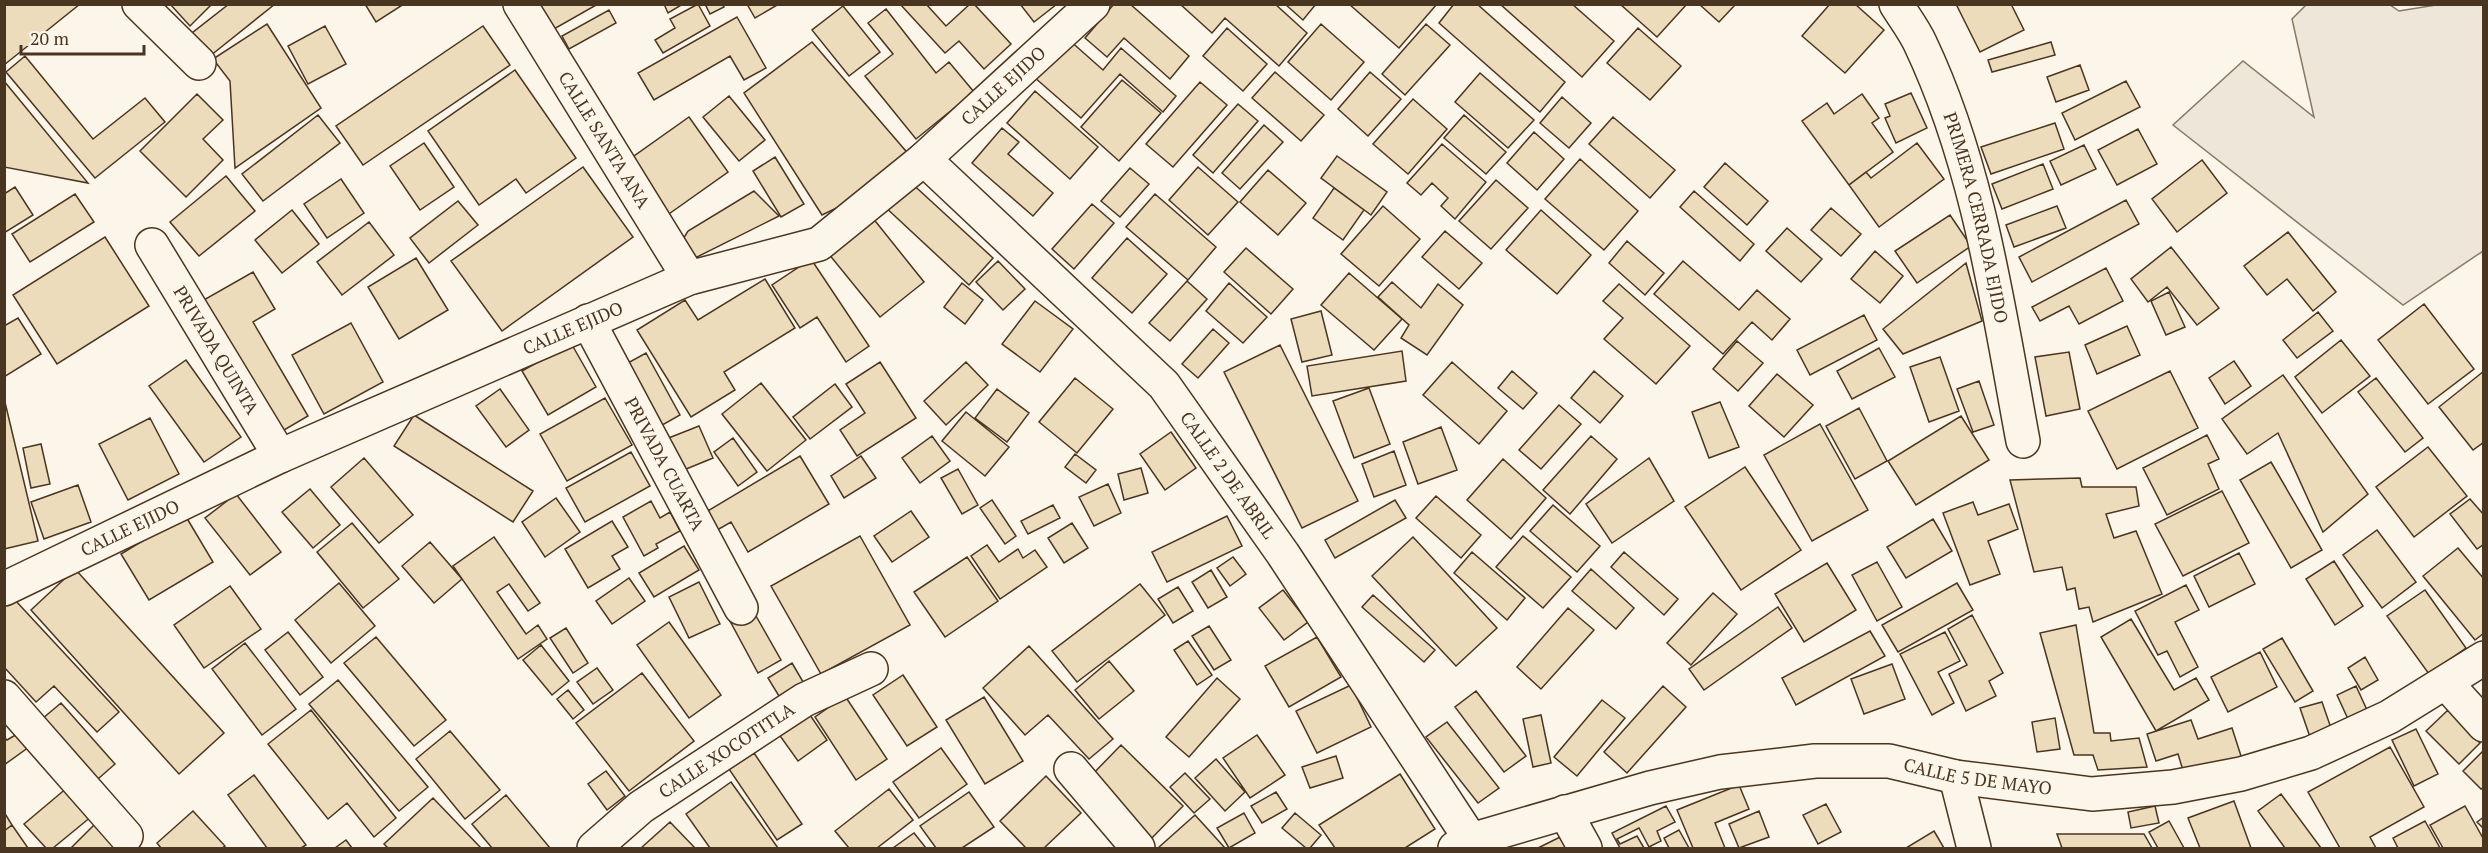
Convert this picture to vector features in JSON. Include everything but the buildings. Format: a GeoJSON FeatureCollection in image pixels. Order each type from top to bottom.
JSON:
{"type":"FeatureCollection","features":[{"type":"Feature","properties":{"kind":"street"},"geometry":{"type":"LineString","coordinates":[[139,4],[199,63]]}},
{"type":"Feature","properties":{"kind":"street","name":"CALLE SANTA ANA"},"geometry":{"type":"LineString","coordinates":[[520,4],[689,278]]}},
{"type":"Feature","properties":{"kind":"street","name":"CALLE EJIDO"},"geometry":{"type":"LineString","coordinates":[[4,589],[280,456],[689,278],[819,244],[924,159],[1093,4]]}},
{"type":"Feature","properties":{"kind":"street","name":"PRIMERA CERRADA EJIDO"},"geometry":{"type":"LineString","coordinates":[[1896,4],[1920,42],[1951,120],[1987,246],[2024,441]]}},
{"type":"Feature","properties":{"kind":"street","name":"CALLE 2 DE ABRIL"},"geometry":{"type":"LineString","coordinates":[[924,159],[1164,385],[1283,554],[1463,844]]}},
{"type":"Feature","properties":{"kind":"street","name":"PRIVADA QUINTA"},"geometry":{"type":"LineString","coordinates":[[153,245],[280,456]]}},
{"type":"Feature","properties":{"kind":"street","name":"PRIVADA CUARTA"},"geometry":{"type":"LineString","coordinates":[[588,321],[741,609]]}},
{"type":"Feature","properties":{"kind":"street","name":"CALLE 5 DE MAYO"},"geometry":{"type":"LineString","coordinates":[[1463,844],[1565,812],[1720,772],[1815,761],[1888,761],[1956,777],[2092,794],[2173,787],[2207,781],[2241,774],[2311,753],[2389,717],[2484,658]]}},
{"type":"Feature","properties":{"kind":"street","name":"CALLE XOCOTITLA"},"geometry":{"type":"LineString","coordinates":[[594,849],[641,807],[804,700],[871,669]]}},
{"type":"Feature","properties":{"kind":"street"},"geometry":{"type":"LineString","coordinates":[[2446,683],[2484,725]]}},
{"type":"Feature","properties":{"kind":"street"},"geometry":{"type":"LineString","coordinates":[[4,697],[126,836]]}},
{"type":"Feature","properties":{"kind":"street"},"geometry":{"type":"LineString","coordinates":[[1071,769],[1138,849]]}},
{"type":"Feature","properties":{"kind":"street"},"geometry":{"type":"LineString","coordinates":[[1956,777],[1974,849]]}},
{"type":"Feature","properties":{"kind":"street"},"geometry":{"type":"LineString","coordinates":[[1565,812],[1585,849]]}},
{"type":"Feature","properties":{"kind":"shaded area"},"geometry":{"type":"Polygon","coordinates":[[[2306,5],[2390,5],[2399,11],[2436,5],[2483,5],[2483,251],[2403,305],[2173,125],[2243,61],[2314,117],[2292,19],[2306,5]]]}}]}
